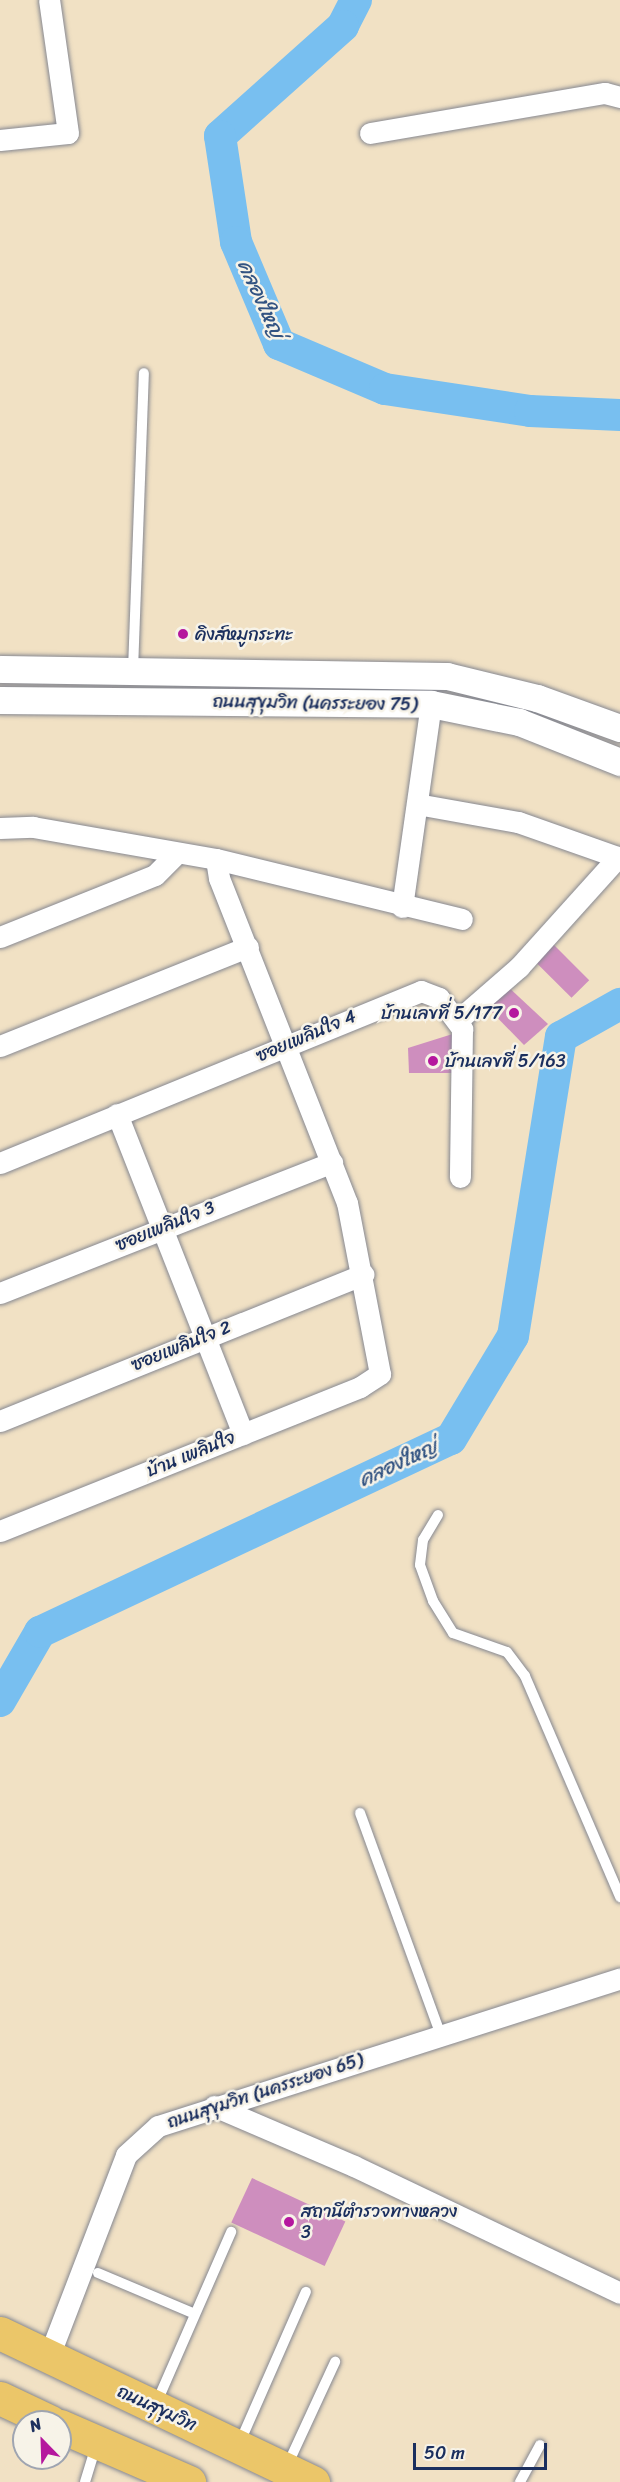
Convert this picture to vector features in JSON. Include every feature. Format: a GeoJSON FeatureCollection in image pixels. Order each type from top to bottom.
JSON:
{"type":"FeatureCollection","features":[{"type":"Feature","properties":{"kind":"main road","name":"ถนนสุขุมวิท"},"geometry":{"type":"LineString","coordinates":[[0,2333],[300,2476]]}},
{"type":"Feature","properties":{"kind":"main road"},"geometry":{"type":"LineString","coordinates":[[0,2398],[26,2410]]}},
{"type":"Feature","properties":{"kind":"main road"},"geometry":{"type":"LineString","coordinates":[[72,2432],[189,2482]]}},
{"type":"Feature","properties":{"kind":"street"},"geometry":{"type":"LineString","coordinates":[[0,140],[69,133],[49,0]]}},
{"type":"Feature","properties":{"kind":"street"},"geometry":{"type":"LineString","coordinates":[[370,134],[605,93],[620,97]]}},
{"type":"Feature","properties":{"kind":"street","name":"ถนนสุขุมวิท (นครระยอง 75)"},"geometry":{"type":"LineString","coordinates":[[0,669],[447,676],[537,698],[620,728]]}},
{"type":"Feature","properties":{"kind":"street"},"geometry":{"type":"LineString","coordinates":[[105,701],[119,671]]}},
{"type":"Feature","properties":{"kind":"street","name":"ถนนสุขุมวิท (นครระยอง 75)"},"geometry":{"type":"LineString","coordinates":[[0,700],[431,704],[519,722],[620,762]]}},
{"type":"Feature","properties":{"kind":"street"},"geometry":{"type":"LineString","coordinates":[[402,907],[431,704]]}},
{"type":"Feature","properties":{"kind":"street"},"geometry":{"type":"LineString","coordinates":[[417,804],[518,822],[619,858],[519,967],[458,1020],[464,1039],[460,1177]]}},
{"type":"Feature","properties":{"kind":"street"},"geometry":{"type":"LineString","coordinates":[[0,828],[33,826],[176,854],[216,859],[402,907],[462,919]]}},
{"type":"Feature","properties":{"kind":"street"},"geometry":{"type":"LineString","coordinates":[[0,937],[155,875],[176,854]]}},
{"type":"Feature","properties":{"kind":"street"},"geometry":{"type":"LineString","coordinates":[[216,859],[332,1162],[363,1274]]}},
{"type":"Feature","properties":{"kind":"street"},"geometry":{"type":"LineString","coordinates":[[0,1046],[248,946]]}},
{"type":"Feature","properties":{"kind":"street","name":"ซอยเพลินใจ 4"},"geometry":{"type":"LineString","coordinates":[[0,1163],[411,992],[430,993],[458,1020]]}},
{"type":"Feature","properties":{"kind":"street"},"geometry":{"type":"LineString","coordinates":[[117,1114],[243,1434]]}},
{"type":"Feature","properties":{"kind":"street","name":"ซอยเพลินใจ 3"},"geometry":{"type":"LineString","coordinates":[[0,1293],[161,1227],[332,1162]]}},
{"type":"Feature","properties":{"kind":"street","name":"ซอยเพลินใจ 2"},"geometry":{"type":"LineString","coordinates":[[0,1421],[204,1336],[363,1274]]}},
{"type":"Feature","properties":{"kind":"street","name":"บ้าน เพลินใจ"},"geometry":{"type":"LineString","coordinates":[[0,1531],[360,1387],[380,1374],[363,1274]]}},
{"type":"Feature","properties":{"kind":"street","name":"ถนนสุขุมวิท (นครระยอง 65)"},"geometry":{"type":"LineString","coordinates":[[49,2356],[126,2155],[158,2126],[214,2106],[620,1979]]}},
{"type":"Feature","properties":{"kind":"street"},"geometry":{"type":"LineString","coordinates":[[214,2106],[354,2166],[620,2293]]}},
{"type":"Feature","properties":{"kind":"lane"},"geometry":{"type":"LineString","coordinates":[[119,671],[144,373]]}},
{"type":"Feature","properties":{"kind":"lane"},"geometry":{"type":"LineString","coordinates":[[438,1515],[423,1540],[420,1565],[433,1600],[453,1633],[507,1652],[525,1676],[620,1897]]}},
{"type":"Feature","properties":{"kind":"lane"},"geometry":{"type":"LineString","coordinates":[[360,1813],[441,2036]]}},
{"type":"Feature","properties":{"kind":"lane"},"geometry":{"type":"LineString","coordinates":[[155,2407],[231,2232]]}},
{"type":"Feature","properties":{"kind":"lane"},"geometry":{"type":"LineString","coordinates":[[98,2273],[195,2313]]}},
{"type":"Feature","properties":{"kind":"lane"},"geometry":{"type":"LineString","coordinates":[[239,2445],[306,2292]]}},
{"type":"Feature","properties":{"kind":"lane"},"geometry":{"type":"LineString","coordinates":[[300,2476],[334,2362]]}},
{"type":"Feature","properties":{"kind":"lane"},"geometry":{"type":"LineString","coordinates":[[85,2482],[97,2444]]}},
{"type":"Feature","properties":{"kind":"lane"},"geometry":{"type":"LineString","coordinates":[[520,2482],[540,2445]]}},
{"type":"Feature","properties":{"kind":"building"},"geometry":{"type":"Polygon","coordinates":[[[551,942],[589,980],[572,998],[533,960],[551,942]]]}},
{"type":"Feature","properties":{"kind":"building","name":"บ้านเลขที่ 5/177"},"geometry":{"type":"Polygon","coordinates":[[[504,983],[548,1024],[524,1045],[482,1002],[504,983]]]}},
{"type":"Feature","properties":{"kind":"building","name":"บ้านเลขที่ 5/163"},"geometry":{"type":"Polygon","coordinates":[[[459,1032],[457,1073],[409,1073],[408,1048],[459,1032]]]}},
{"type":"Feature","properties":{"kind":"building","name":"สถานีตำรวจทางหลวง 3"},"geometry":{"type":"Polygon","coordinates":[[[252,2178],[345,2222],[325,2266],[231,2222],[252,2178]]]}},
{"type":"Feature","properties":{"kind":"waterway","name":"คลองใหญ่"},"geometry":{"type":"LineString","coordinates":[[356,0],[343,26],[220,136],[236,242],[279,344],[385,389],[530,411],[620,415]]}},
{"type":"Feature","properties":{"kind":"waterway","name":"คลองใหญ่"},"geometry":{"type":"LineString","coordinates":[[0,1701],[40,1632],[451,1439],[513,1336],[561,1037],[620,1004]]}},
{"type":"Feature","properties":{"kind":"place","name":"คิงส์หมูกระทะ"},"geometry":{"type":"Point","coordinates":[183,634]}},
{"type":"Feature","properties":{"kind":"place","name":"บ้านเลขที่ 5/177"},"geometry":{"type":"Point","coordinates":[514,1013]}},
{"type":"Feature","properties":{"kind":"place","name":"บ้านเลขที่ 5/163"},"geometry":{"type":"Point","coordinates":[433,1061]}},
{"type":"Feature","properties":{"kind":"place","name":"สถานีตำรวจทางหลวง 3"},"geometry":{"type":"Point","coordinates":[289,2222]}}]}
